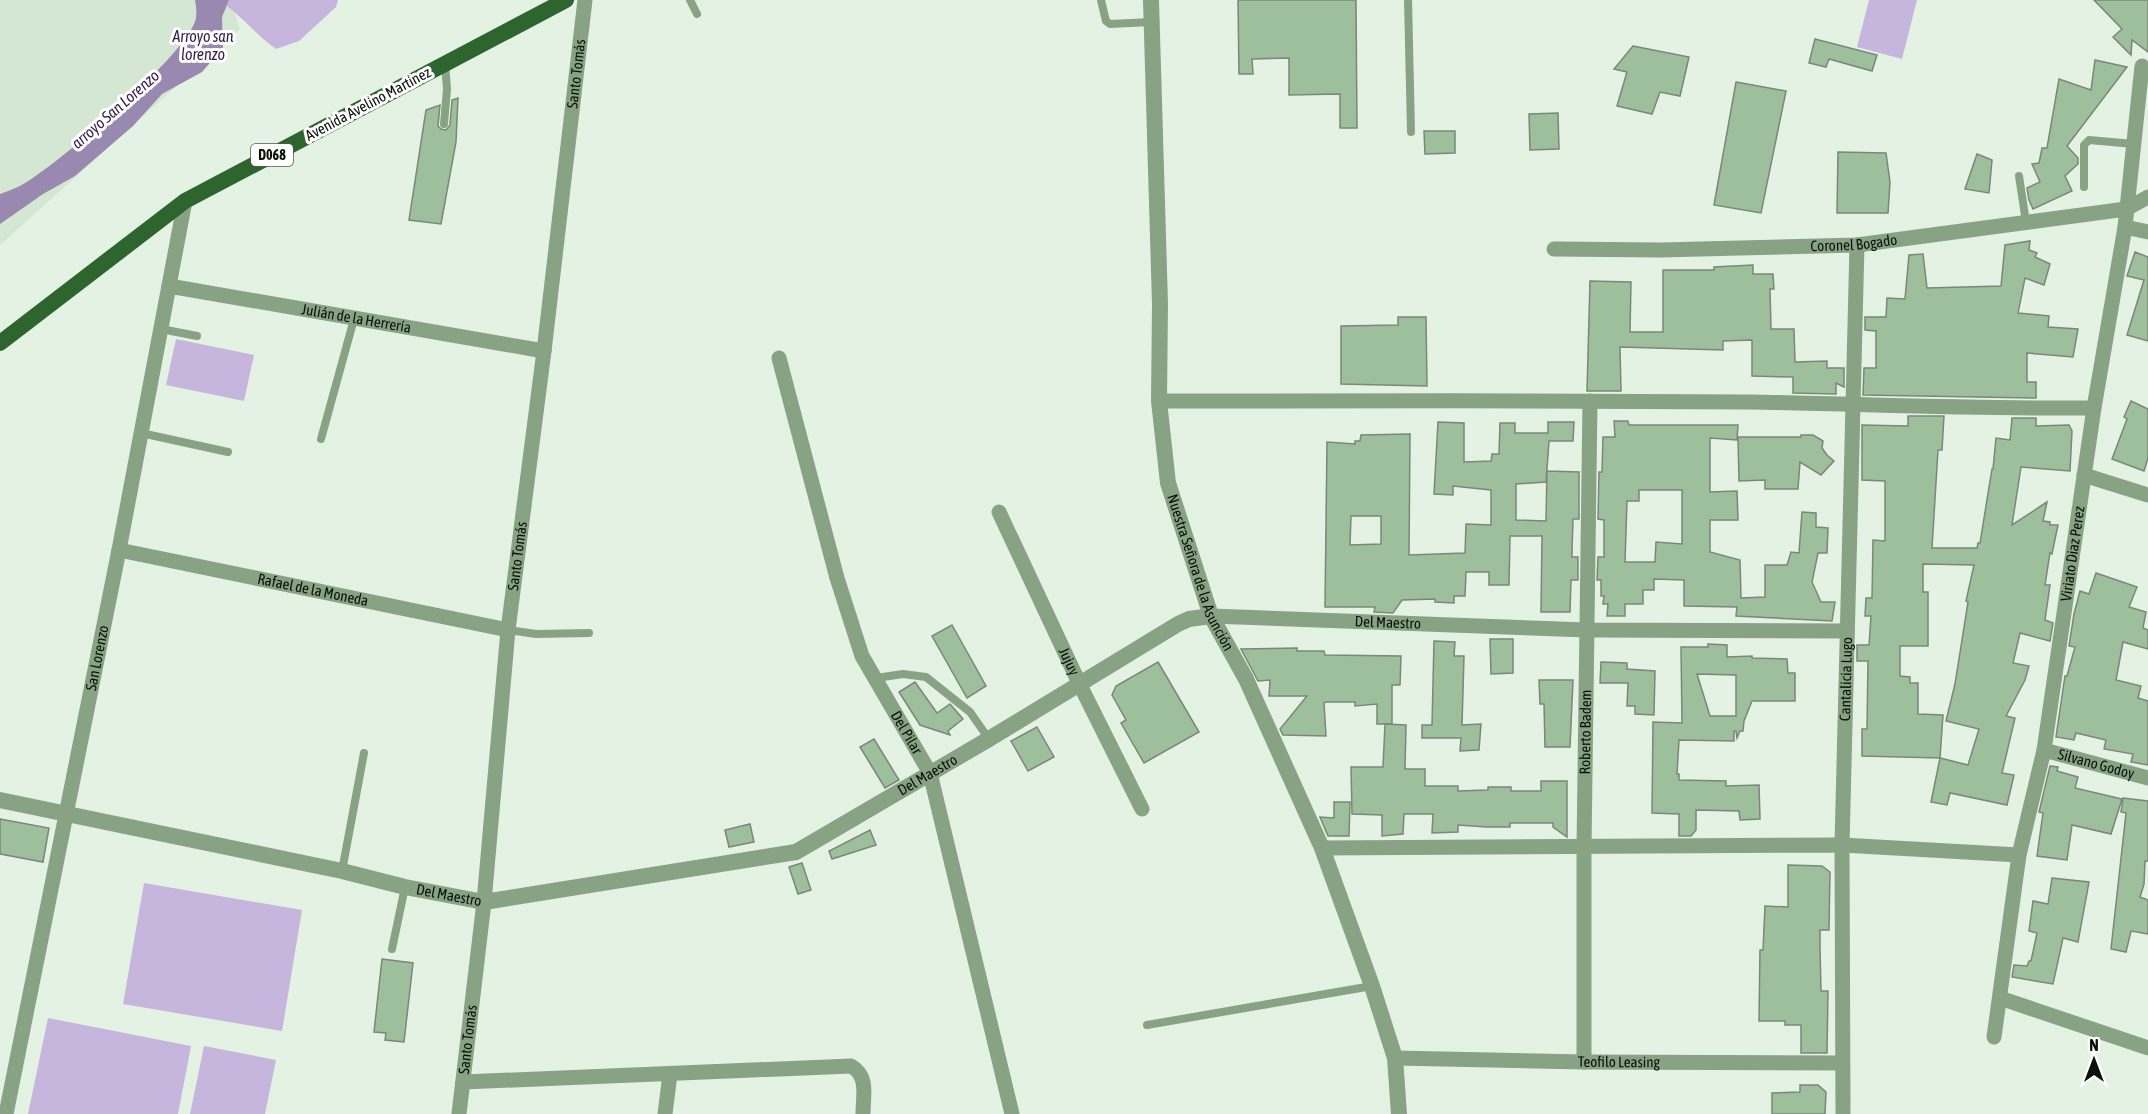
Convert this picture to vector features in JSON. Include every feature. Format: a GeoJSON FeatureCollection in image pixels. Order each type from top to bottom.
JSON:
{"type":"FeatureCollection","features":[{"type":"Feature","properties":{"kind":"main road","name":"Avenida Avelino Martinez"},"geometry":{"type":"LineString","coordinates":[[0,343],[184,201],[566,0]]}},
{"type":"Feature","properties":{"kind":"street","name":"Santo Tomás"},"geometry":{"type":"LineString","coordinates":[[459,1114],[484,902],[508,630],[544,351],[585,0]]}},
{"type":"Feature","properties":{"kind":"street","name":"Nuestra Señora de la Asunción"},"geometry":{"type":"LineString","coordinates":[[1151,0],[1160,304],[1159,401],[1168,483],[1211,616],[1246,679],[1322,848],[1372,986],[1395,1058],[1399,1114]]}},
{"type":"Feature","properties":{"kind":"street","name":"Viriato Diaz Perez"},"geometry":{"type":"LineString","coordinates":[[1994,1037],[2019,855],[2044,750],[2094,408],[2125,227],[2142,66]]}},
{"type":"Feature","properties":{"kind":"street","name":"Coronel Bogado"},"geometry":{"type":"LineString","coordinates":[[1554,249],[1661,250],[1857,245],[2126,209],[2148,196]]}},
{"type":"Feature","properties":{"kind":"street","name":"San Lorenzo"},"geometry":{"type":"LineString","coordinates":[[6,1114],[119,550],[184,201]]}},
{"type":"Feature","properties":{"kind":"street"},"geometry":{"type":"LineString","coordinates":[[2125,227],[2148,232]]}},
{"type":"Feature","properties":{"kind":"street","name":"Cantalicia Lugo"},"geometry":{"type":"LineString","coordinates":[[1843,1114],[1842,845],[1857,245]]}},
{"type":"Feature","properties":{"kind":"street","name":"Julián de la Herrería"},"geometry":{"type":"LineString","coordinates":[[169,286],[544,351]]}},
{"type":"Feature","properties":{"kind":"street","name":"Del Pilar"},"geometry":{"type":"LineString","coordinates":[[779,358],[837,578],[862,656],[930,773],[1012,1114]]}},
{"type":"Feature","properties":{"kind":"street"},"geometry":{"type":"LineString","coordinates":[[1159,401],[1590,401],[1852,403],[2000,409],[2094,408]]}},
{"type":"Feature","properties":{"kind":"street","name":"Roberto Badem"},"geometry":{"type":"LineString","coordinates":[[1584,1062],[1584,847],[1590,401]]}},
{"type":"Feature","properties":{"kind":"street"},"geometry":{"type":"LineString","coordinates":[[2084,475],[2148,495]]}},
{"type":"Feature","properties":{"kind":"street","name":"Jujuy"},"geometry":{"type":"LineString","coordinates":[[999,512],[1080,685],[1142,809]]}},
{"type":"Feature","properties":{"kind":"street","name":"Rafael de la Moneda"},"geometry":{"type":"LineString","coordinates":[[119,550],[508,630]]}},
{"type":"Feature","properties":{"kind":"street","name":"Del Maestro"},"geometry":{"type":"LineString","coordinates":[[0,800],[484,902],[796,852],[990,739],[1178,624],[1189,620],[1211,616],[1587,630],[1847,631]]}},
{"type":"Feature","properties":{"kind":"street","name":"Silvano Godoy"},"geometry":{"type":"LineString","coordinates":[[2044,750],[2148,778]]}},
{"type":"Feature","properties":{"kind":"street"},"geometry":{"type":"LineString","coordinates":[[1322,848],[1842,845],[2019,855]]}},
{"type":"Feature","properties":{"kind":"street"},"geometry":{"type":"LineString","coordinates":[[2000,998],[2148,1048]]}},
{"type":"Feature","properties":{"kind":"street","name":"Teofilo Leasing"},"geometry":{"type":"LineString","coordinates":[[1395,1058],[1842,1064]]}},
{"type":"Feature","properties":{"kind":"street"},"geometry":{"type":"LineString","coordinates":[[463,1082],[851,1066],[859,1071],[864,1082],[863,1114]]}},
{"type":"Feature","properties":{"kind":"street"},"geometry":{"type":"LineString","coordinates":[[666,1114],[670,1074]]}},
{"type":"Feature","properties":{"kind":"lane"},"geometry":{"type":"LineString","coordinates":[[690,0],[697,14]]}},
{"type":"Feature","properties":{"kind":"lane"},"geometry":{"type":"LineString","coordinates":[[1101,0],[1106,21],[1110,24],[1151,22]]}},
{"type":"Feature","properties":{"kind":"lane"},"geometry":{"type":"LineString","coordinates":[[1408,0],[1411,132]]}},
{"type":"Feature","properties":{"kind":"lane"},"geometry":{"type":"LineString","coordinates":[[444,124],[447,89],[445,64]]}},
{"type":"Feature","properties":{"kind":"lane"},"geometry":{"type":"LineString","coordinates":[[2084,187],[2084,145],[2086,141],[2134,144]]}},
{"type":"Feature","properties":{"kind":"lane"},"geometry":{"type":"LineString","coordinates":[[2019,176],[2026,222]]}},
{"type":"Feature","properties":{"kind":"lane"},"geometry":{"type":"LineString","coordinates":[[321,439],[354,319]]}},
{"type":"Feature","properties":{"kind":"lane"},"geometry":{"type":"LineString","coordinates":[[161,329],[197,336]]}},
{"type":"Feature","properties":{"kind":"lane"},"geometry":{"type":"LineString","coordinates":[[141,433],[228,452]]}},
{"type":"Feature","properties":{"kind":"lane"},"geometry":{"type":"LineString","coordinates":[[508,630],[536,634],[589,633]]}},
{"type":"Feature","properties":{"kind":"lane"},"geometry":{"type":"LineString","coordinates":[[876,678],[903,674],[926,677],[970,712],[990,739]]}},
{"type":"Feature","properties":{"kind":"lane"},"geometry":{"type":"LineString","coordinates":[[342,871],[364,753]]}},
{"type":"Feature","properties":{"kind":"lane"},"geometry":{"type":"LineString","coordinates":[[392,949],[405,887]]}},
{"type":"Feature","properties":{"kind":"lane"},"geometry":{"type":"LineString","coordinates":[[1148,1025],[1372,986]]}},
{"type":"Feature","properties":{"kind":"shaded area"},"geometry":{"type":"Polygon","coordinates":[[[0,0],[230,0],[240,29],[0,245],[0,0]]]}},
{"type":"Feature","properties":{"kind":"shaded area"},"geometry":{"type":"Polygon","coordinates":[[[229,0],[338,0],[336,7],[299,41],[276,49],[227,6],[229,0]]]}},
{"type":"Feature","properties":{"kind":"shaded area"},"geometry":{"type":"Polygon","coordinates":[[[1869,0],[1917,0],[1902,59],[1857,47],[1869,0]]]}},
{"type":"Feature","properties":{"kind":"shaded area"},"geometry":{"type":"Polygon","coordinates":[[[176,339],[254,355],[244,401],[166,385],[176,339]]]}},
{"type":"Feature","properties":{"kind":"shaded area"},"geometry":{"type":"Polygon","coordinates":[[[144,883],[302,910],[282,1031],[123,1004],[144,883]]]}},
{"type":"Feature","properties":{"kind":"shaded area"},"geometry":{"type":"Polygon","coordinates":[[[48,1018],[191,1046],[178,1114],[28,1114],[48,1018]]]}},
{"type":"Feature","properties":{"kind":"shaded area"},"geometry":{"type":"Polygon","coordinates":[[[204,1046],[276,1060],[265,1114],[190,1114],[204,1046]]]}},
{"type":"Feature","properties":{"kind":"water","name":"Arroyo san lorenzo"},"geometry":{"type":"Polygon","coordinates":[[[195,0],[229,0],[222,17],[223,48],[202,72],[162,94],[133,126],[75,176],[43,194],[0,224],[0,194],[16,188],[42,172],[121,106],[148,80],[188,34],[196,18],[195,0]]]}},
{"type":"Feature","properties":{"kind":"building"},"geometry":{"type":"Polygon","coordinates":[[[1238,0],[1356,0],[1357,128],[1340,128],[1340,94],[1289,95],[1289,58],[1252,59],[1253,74],[1239,74],[1238,0]]]}},
{"type":"Feature","properties":{"kind":"building"},"geometry":{"type":"Polygon","coordinates":[[[2094,0],[2148,0],[2148,52],[2132,40],[2131,55],[2113,37],[2122,29],[2094,0]]]}},
{"type":"Feature","properties":{"kind":"building"},"geometry":{"type":"Polygon","coordinates":[[[1815,39],[1877,55],[1872,71],[1829,59],[1826,67],[1809,63],[1815,39]]]}},
{"type":"Feature","properties":{"kind":"building"},"geometry":{"type":"Polygon","coordinates":[[[1633,46],[1689,57],[1680,96],[1660,92],[1652,114],[1617,106],[1627,72],[1614,69],[1633,46]]]}},
{"type":"Feature","properties":{"kind":"building"},"geometry":{"type":"Polygon","coordinates":[[[2095,60],[2127,67],[2067,146],[2078,158],[2078,164],[2065,176],[2072,191],[2033,209],[2027,188],[2040,182],[2032,164],[2039,163],[2042,148],[2047,148],[2059,79],[2091,90],[2095,60]]]}},
{"type":"Feature","properties":{"kind":"building"},"geometry":{"type":"Polygon","coordinates":[[[1736,82],[1786,91],[1761,213],[1714,205],[1736,82]]]}},
{"type":"Feature","properties":{"kind":"building"},"geometry":{"type":"Polygon","coordinates":[[[458,98],[456,142],[441,224],[409,220],[426,110],[440,105],[438,126],[446,130],[450,125],[452,100],[458,98]]]}},
{"type":"Feature","properties":{"kind":"building"},"geometry":{"type":"Polygon","coordinates":[[[1558,113],[1559,149],[1530,150],[1529,114],[1558,113]]]}},
{"type":"Feature","properties":{"kind":"building"},"geometry":{"type":"Polygon","coordinates":[[[1424,131],[1455,131],[1455,153],[1425,154],[1424,131]]]}},
{"type":"Feature","properties":{"kind":"building"},"geometry":{"type":"Polygon","coordinates":[[[1838,152],[1886,153],[1890,182],[1888,213],[1837,213],[1838,152]]]}},
{"type":"Feature","properties":{"kind":"building"},"geometry":{"type":"Polygon","coordinates":[[[1977,154],[1992,160],[1989,193],[1965,189],[1977,154]]]}},
{"type":"Feature","properties":{"kind":"building"},"geometry":{"type":"Polygon","coordinates":[[[2030,241],[2029,250],[2037,253],[2035,257],[2050,264],[2044,285],[2025,278],[2018,313],[2049,316],[2048,327],[2078,329],[2073,357],[2027,353],[2027,382],[2036,382],[2036,398],[1863,395],[1864,368],[1876,368],[1876,331],[1865,330],[1865,317],[1886,317],[1887,298],[1905,299],[1909,255],[1923,254],[1927,288],[2001,286],[2005,245],[2030,241]]]}},
{"type":"Feature","properties":{"kind":"building"},"geometry":{"type":"Polygon","coordinates":[[[2135,252],[2148,257],[2148,341],[2127,335],[2144,280],[2127,276],[2135,252]]]}},
{"type":"Feature","properties":{"kind":"building"},"geometry":{"type":"Polygon","coordinates":[[[1753,265],[1753,274],[1773,274],[1774,289],[1770,289],[1771,329],[1794,329],[1795,362],[1827,361],[1827,368],[1844,368],[1844,387],[1836,383],[1836,394],[1793,393],[1793,377],[1752,376],[1752,340],[1723,341],[1723,350],[1620,347],[1621,391],[1587,391],[1590,281],[1631,282],[1630,332],[1663,332],[1663,270],[1714,270],[1714,267],[1753,265]]]}},
{"type":"Feature","properties":{"kind":"building"},"geometry":{"type":"Polygon","coordinates":[[[1398,317],[1426,317],[1427,386],[1341,384],[1341,326],[1398,325],[1398,317]]]}},
{"type":"Feature","properties":{"kind":"building"},"geometry":{"type":"Polygon","coordinates":[[[2131,401],[2148,409],[2148,458],[2144,471],[2112,459],[2127,419],[2124,417],[2131,401]]]}},
{"type":"Feature","properties":{"kind":"building"},"geometry":{"type":"Polygon","coordinates":[[[1908,416],[1944,416],[1942,450],[1938,450],[1932,548],[1977,548],[1980,543],[1993,469],[1996,438],[2010,440],[2012,418],[2036,418],[2036,426],[2069,425],[2072,431],[2070,471],[2021,467],[2012,525],[2047,502],[2043,521],[2050,522],[2050,525],[2058,525],[2052,554],[2050,553],[2045,585],[2050,585],[2045,620],[2053,623],[2050,641],[2020,633],[2013,663],[2029,666],[2025,680],[2006,716],[2015,718],[2002,773],[2014,775],[2007,805],[1950,793],[1947,805],[1931,802],[1940,758],[1862,756],[1862,729],[1867,729],[1868,661],[1857,661],[1857,645],[1869,645],[1871,616],[1865,616],[1866,598],[1872,598],[1873,540],[1885,541],[1885,481],[1862,480],[1862,425],[1908,426],[1908,416]],[[1923,564],[1923,592],[1928,592],[1928,646],[1900,646],[1900,676],[1910,677],[1910,683],[1918,683],[1918,714],[1943,715],[1940,758],[1968,765],[1979,729],[1946,721],[1955,684],[1968,602],[1966,601],[1974,565],[1923,564]]]}},
{"type":"Feature","properties":{"kind":"building"},"geometry":{"type":"Polygon","coordinates":[[[1614,421],[1628,421],[1629,425],[1738,425],[1737,440],[1710,438],[1710,492],[1737,491],[1738,520],[1710,520],[1710,552],[1740,560],[1741,598],[1765,597],[1765,565],[1787,565],[1791,552],[1799,553],[1802,512],[1816,513],[1816,527],[1828,528],[1827,553],[1818,553],[1812,582],[1821,602],[1835,602],[1832,621],[1736,616],[1737,607],[1684,606],[1684,580],[1654,579],[1654,590],[1643,590],[1643,604],[1625,604],[1625,616],[1607,616],[1608,604],[1603,604],[1601,580],[1597,580],[1598,557],[1604,557],[1604,520],[1598,519],[1599,472],[1602,472],[1603,437],[1615,437],[1614,421]],[[1639,490],[1639,501],[1627,501],[1625,562],[1655,562],[1656,542],[1682,544],[1682,490],[1639,490]]]}},
{"type":"Feature","properties":{"kind":"building"},"geometry":{"type":"Polygon","coordinates":[[[1438,422],[1464,423],[1464,462],[1491,461],[1492,454],[1499,454],[1500,423],[1515,423],[1515,433],[1548,433],[1548,422],[1574,422],[1573,441],[1549,441],[1546,482],[1516,484],[1516,520],[1546,521],[1547,471],[1579,472],[1579,519],[1573,519],[1572,551],[1572,557],[1578,557],[1578,580],[1571,580],[1570,612],[1541,612],[1542,536],[1510,536],[1509,585],[1489,585],[1489,572],[1466,572],[1465,596],[1454,596],[1454,603],[1435,602],[1435,599],[1402,600],[1393,613],[1374,612],[1375,607],[1325,607],[1327,442],[1355,444],[1355,441],[1360,441],[1361,435],[1410,434],[1409,555],[1465,553],[1466,524],[1491,525],[1491,490],[1453,486],[1453,495],[1434,494],[1438,422]],[[1351,516],[1350,545],[1381,544],[1381,516],[1351,516]]]}},
{"type":"Feature","properties":{"kind":"building"},"geometry":{"type":"Polygon","coordinates":[[[1801,435],[1813,435],[1823,441],[1822,448],[1834,461],[1821,475],[1800,462],[1798,489],[1765,489],[1765,480],[1739,481],[1738,437],[1801,437],[1801,435]]]}},
{"type":"Feature","properties":{"kind":"building"},"geometry":{"type":"Polygon","coordinates":[[[2096,573],[2137,587],[2129,607],[2146,612],[2143,628],[2148,630],[2148,649],[2123,642],[2116,680],[2141,686],[2138,698],[2148,701],[2148,765],[2131,762],[2133,754],[2104,749],[2106,740],[2076,733],[2074,740],[2056,737],[2065,676],[2067,676],[2075,647],[2069,646],[2074,614],[2080,591],[2089,594],[2096,573]]]}},
{"type":"Feature","properties":{"kind":"building"},"geometry":{"type":"Polygon","coordinates":[[[952,625],[986,686],[967,698],[932,636],[952,625]]]}},
{"type":"Feature","properties":{"kind":"building"},"geometry":{"type":"Polygon","coordinates":[[[1490,639],[1513,639],[1513,673],[1491,674],[1490,639]]]}},
{"type":"Feature","properties":{"kind":"building"},"geometry":{"type":"Polygon","coordinates":[[[1434,641],[1455,642],[1454,656],[1464,656],[1462,725],[1481,724],[1479,750],[1460,751],[1461,738],[1422,738],[1422,725],[1432,725],[1434,641]]]}},
{"type":"Feature","properties":{"kind":"building"},"geometry":{"type":"Polygon","coordinates":[[[1708,644],[1727,645],[1727,657],[1752,656],[1752,658],[1787,659],[1788,673],[1795,673],[1795,701],[1752,701],[1744,721],[1743,731],[1740,731],[1737,738],[1736,731],[1734,731],[1734,741],[1679,740],[1677,774],[1679,774],[1679,780],[1726,781],[1726,786],[1759,785],[1760,819],[1740,820],[1739,811],[1696,810],[1696,830],[1691,836],[1679,836],[1679,814],[1652,813],[1653,722],[1682,723],[1681,647],[1708,647],[1708,644]],[[1697,674],[1710,716],[1736,716],[1736,675],[1697,674]]]}},
{"type":"Feature","properties":{"kind":"building"},"geometry":{"type":"Polygon","coordinates":[[[1297,648],[1297,651],[1324,651],[1325,655],[1401,656],[1400,685],[1392,685],[1392,724],[1377,724],[1377,704],[1355,706],[1355,702],[1326,702],[1324,703],[1326,736],[1283,735],[1280,729],[1307,696],[1269,696],[1270,680],[1258,681],[1241,649],[1297,648]]]}},
{"type":"Feature","properties":{"kind":"building"},"geometry":{"type":"Polygon","coordinates":[[[1158,662],[1199,732],[1144,763],[1121,723],[1126,720],[1112,695],[1116,686],[1158,662]]]}},
{"type":"Feature","properties":{"kind":"building"},"geometry":{"type":"Polygon","coordinates":[[[1601,662],[1627,663],[1627,669],[1655,671],[1654,715],[1635,714],[1635,706],[1627,706],[1628,683],[1600,683],[1601,662]]]}},
{"type":"Feature","properties":{"kind":"building"},"geometry":{"type":"Polygon","coordinates":[[[1539,680],[1573,680],[1570,747],[1545,747],[1544,704],[1540,704],[1539,680]]]}},
{"type":"Feature","properties":{"kind":"building"},"geometry":{"type":"Polygon","coordinates":[[[915,682],[937,713],[950,704],[963,719],[948,731],[950,735],[920,725],[899,692],[915,682]]]}},
{"type":"Feature","properties":{"kind":"building"},"geometry":{"type":"Polygon","coordinates":[[[1385,724],[1406,725],[1405,769],[1425,769],[1425,786],[1458,786],[1458,791],[1511,787],[1511,791],[1541,791],[1541,781],[1567,781],[1567,837],[1553,827],[1553,823],[1510,823],[1510,827],[1458,825],[1458,832],[1432,833],[1433,814],[1404,814],[1403,834],[1382,836],[1382,815],[1352,814],[1351,767],[1383,767],[1385,724]]]}},
{"type":"Feature","properties":{"kind":"building"},"geometry":{"type":"Polygon","coordinates":[[[1037,727],[1054,757],[1028,771],[1011,741],[1037,727]]]}},
{"type":"Feature","properties":{"kind":"building"},"geometry":{"type":"Polygon","coordinates":[[[874,739],[899,780],[885,788],[860,747],[874,739]]]}},
{"type":"Feature","properties":{"kind":"building"},"geometry":{"type":"Polygon","coordinates":[[[2050,766],[2058,767],[2057,771],[2078,777],[2075,788],[2122,799],[2111,834],[2072,825],[2067,860],[2037,856],[2043,813],[2039,812],[2050,766]]]}},
{"type":"Feature","properties":{"kind":"building"},"geometry":{"type":"Polygon","coordinates":[[[2123,798],[2148,801],[2148,861],[2145,861],[2144,884],[2140,897],[2148,900],[2148,934],[2131,931],[2126,952],[2111,949],[2126,813],[2121,812],[2123,798]]]}},
{"type":"Feature","properties":{"kind":"building"},"geometry":{"type":"Polygon","coordinates":[[[1334,802],[1350,802],[1349,836],[1328,836],[1320,817],[1334,818],[1334,802]]]}},
{"type":"Feature","properties":{"kind":"building"},"geometry":{"type":"Polygon","coordinates":[[[0,819],[49,828],[43,862],[0,854],[0,819]]]}},
{"type":"Feature","properties":{"kind":"building"},"geometry":{"type":"Polygon","coordinates":[[[750,824],[754,842],[729,847],[725,830],[750,824]]]}},
{"type":"Feature","properties":{"kind":"building"},"geometry":{"type":"Polygon","coordinates":[[[870,830],[876,845],[832,859],[829,851],[870,830]]]}},
{"type":"Feature","properties":{"kind":"building"},"geometry":{"type":"Polygon","coordinates":[[[802,863],[811,890],[798,894],[789,867],[802,863]]]}},
{"type":"Feature","properties":{"kind":"building"},"geometry":{"type":"Polygon","coordinates":[[[1788,865],[1822,866],[1830,872],[1829,930],[1820,930],[1821,991],[1828,991],[1827,1053],[1801,1053],[1801,1025],[1785,1025],[1785,1021],[1759,1021],[1760,950],[1763,950],[1765,906],[1788,907],[1788,865]]]}},
{"type":"Feature","properties":{"kind":"building"},"geometry":{"type":"Polygon","coordinates":[[[2052,878],[2089,882],[2078,942],[2063,938],[2053,984],[2012,977],[2014,965],[2027,966],[2031,961],[2037,933],[2029,931],[2033,901],[2048,904],[2052,878]]]}},
{"type":"Feature","properties":{"kind":"building"},"geometry":{"type":"Polygon","coordinates":[[[382,959],[413,963],[404,1042],[385,1040],[386,1033],[374,1032],[382,959]]]}},
{"type":"Feature","properties":{"kind":"building"},"geometry":{"type":"Polygon","coordinates":[[[1800,1085],[1818,1085],[1826,1092],[1825,1114],[1772,1114],[1772,1093],[1800,1092],[1800,1085]]]}},
{"type":"Feature","properties":{"kind":"water label","name":"arroyo San Lorenzo"},"geometry":{"type":"Point","coordinates":[115,109]}}]}
